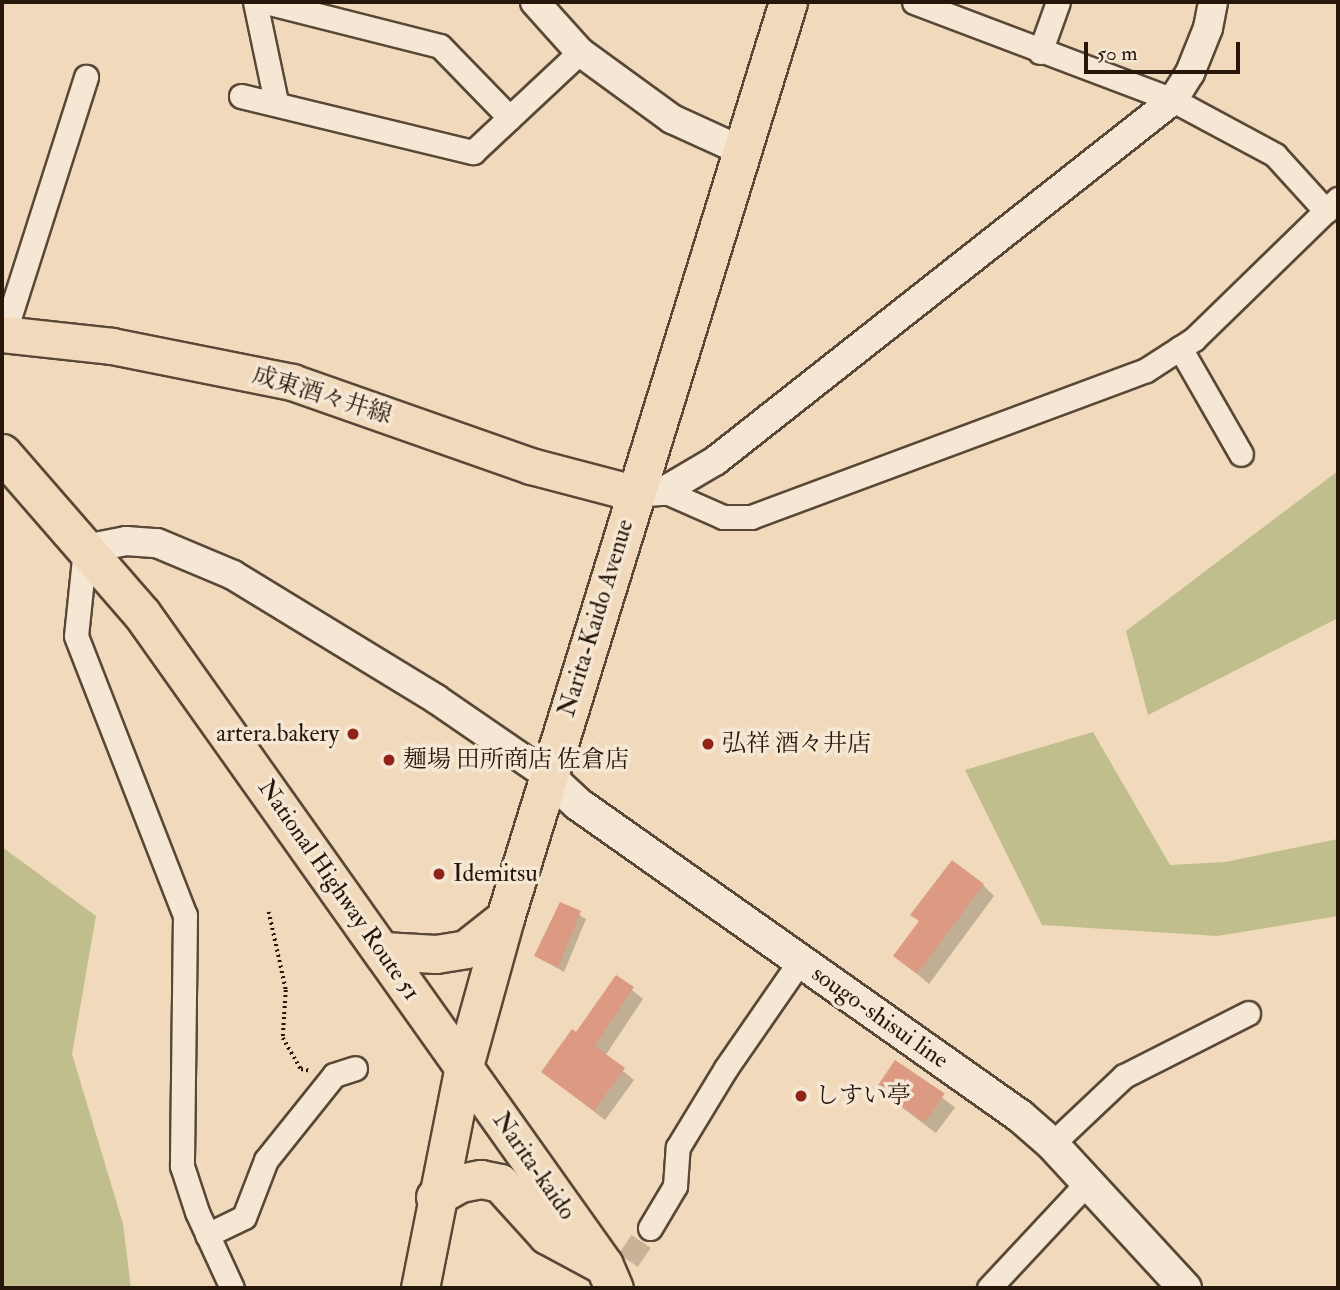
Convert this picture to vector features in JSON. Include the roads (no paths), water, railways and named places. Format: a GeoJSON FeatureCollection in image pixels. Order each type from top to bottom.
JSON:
{"type":"FeatureCollection","features":[{"type":"Feature","properties":{"kind":"highway","name":"Narita-Kaido Avenue"},"geometry":{"type":"LineString","coordinates":[[420,1288],[435,1197],[464,1066],[505,918],[548,776],[649,492],[740,150],[788,2]]}},
{"type":"Feature","properties":{"kind":"highway","name":"National Highway Route 51"},"geometry":{"type":"LineString","coordinates":[[2,453],[142,614],[464,1066]]}},
{"type":"Feature","properties":{"kind":"highway"},"geometry":{"type":"LineString","coordinates":[[383,951],[436,954],[466,948],[505,918]]}},
{"type":"Feature","properties":{"kind":"highway","name":"Narita-kaido"},"geometry":{"type":"LineString","coordinates":[[464,1066],[616,1281]]}},
{"type":"Feature","properties":{"kind":"highway"},"geometry":{"type":"LineString","coordinates":[[435,1197],[460,1183],[481,1179],[500,1183],[547,1235],[616,1281]]}},
{"type":"Feature","properties":{"kind":"main road","name":"成東酒々井線"},"geometry":{"type":"LineString","coordinates":[[3,334],[112,346],[292,382],[531,466],[649,492]]}},
{"type":"Feature","properties":{"kind":"main road","name":"sougo-shisui line"},"geometry":{"type":"LineString","coordinates":[[548,776],[578,804],[1020,1116],[1052,1144],[1185,1288]]}},
{"type":"Feature","properties":{"kind":"street"},"geometry":{"type":"LineString","coordinates":[[255,2],[276,102]]}},
{"type":"Feature","properties":{"kind":"street"},"geometry":{"type":"LineString","coordinates":[[266,2],[440,46],[510,118]]}},
{"type":"Feature","properties":{"kind":"street"},"geometry":{"type":"LineString","coordinates":[[535,2],[580,52],[672,119],[740,150]]}},
{"type":"Feature","properties":{"kind":"street"},"geometry":{"type":"LineString","coordinates":[[649,492],[723,517],[751,517],[1146,370],[1180,348],[1332,205],[1275,155],[1173,100],[1040,52],[915,2]]}},
{"type":"Feature","properties":{"kind":"street"},"geometry":{"type":"LineString","coordinates":[[1040,52],[1058,2]]}},
{"type":"Feature","properties":{"kind":"street"},"geometry":{"type":"LineString","coordinates":[[649,492],[715,461],[1173,100],[1190,73],[1208,28],[1213,2]]}},
{"type":"Feature","properties":{"kind":"street"},"geometry":{"type":"LineString","coordinates":[[241,96],[276,102],[473,152],[580,52]]}},
{"type":"Feature","properties":{"kind":"street"},"geometry":{"type":"LineString","coordinates":[[3,334],[86,77]]}},
{"type":"Feature","properties":{"kind":"street"},"geometry":{"type":"LineString","coordinates":[[1180,348],[1241,454]]}},
{"type":"Feature","properties":{"kind":"street"},"geometry":{"type":"LineString","coordinates":[[232,1288],[207,1235],[182,1166],[185,915],[76,636],[85,549],[126,541],[157,543],[233,575],[436,699],[548,776]]}},
{"type":"Feature","properties":{"kind":"street"},"geometry":{"type":"LineString","coordinates":[[650,1228],[675,1186],[678,1147],[726,1068],[800,961]]}},
{"type":"Feature","properties":{"kind":"street"},"geometry":{"type":"LineString","coordinates":[[1052,1144],[1124,1076],[1248,1013]]}},
{"type":"Feature","properties":{"kind":"street"},"geometry":{"type":"LineString","coordinates":[[207,1235],[244,1217],[266,1160],[345,1072]]}},
{"type":"Feature","properties":{"kind":"street"},"geometry":{"type":"LineString","coordinates":[[989,1288],[1088,1182]]}},
{"type":"Feature","properties":{"kind":"tunnel"},"geometry":{"type":"LineString","coordinates":[[609,1288],[650,1228]]}},
{"type":"Feature","properties":{"kind":"place","name":"artera.bakery"},"geometry":{"type":"Point","coordinates":[353,734]}},
{"type":"Feature","properties":{"kind":"place","name":"弘祥 酒々井店"},"geometry":{"type":"Point","coordinates":[708,744]}},
{"type":"Feature","properties":{"kind":"place","name":"麺場 田所商店 佐倉店"},"geometry":{"type":"Point","coordinates":[389,760]}},
{"type":"Feature","properties":{"kind":"place","name":"Idemitsu"},"geometry":{"type":"Point","coordinates":[439,874]}},
{"type":"Feature","properties":{"kind":"place","name":"しすい亭"},"geometry":{"type":"Point","coordinates":[801,1096]}}]}
